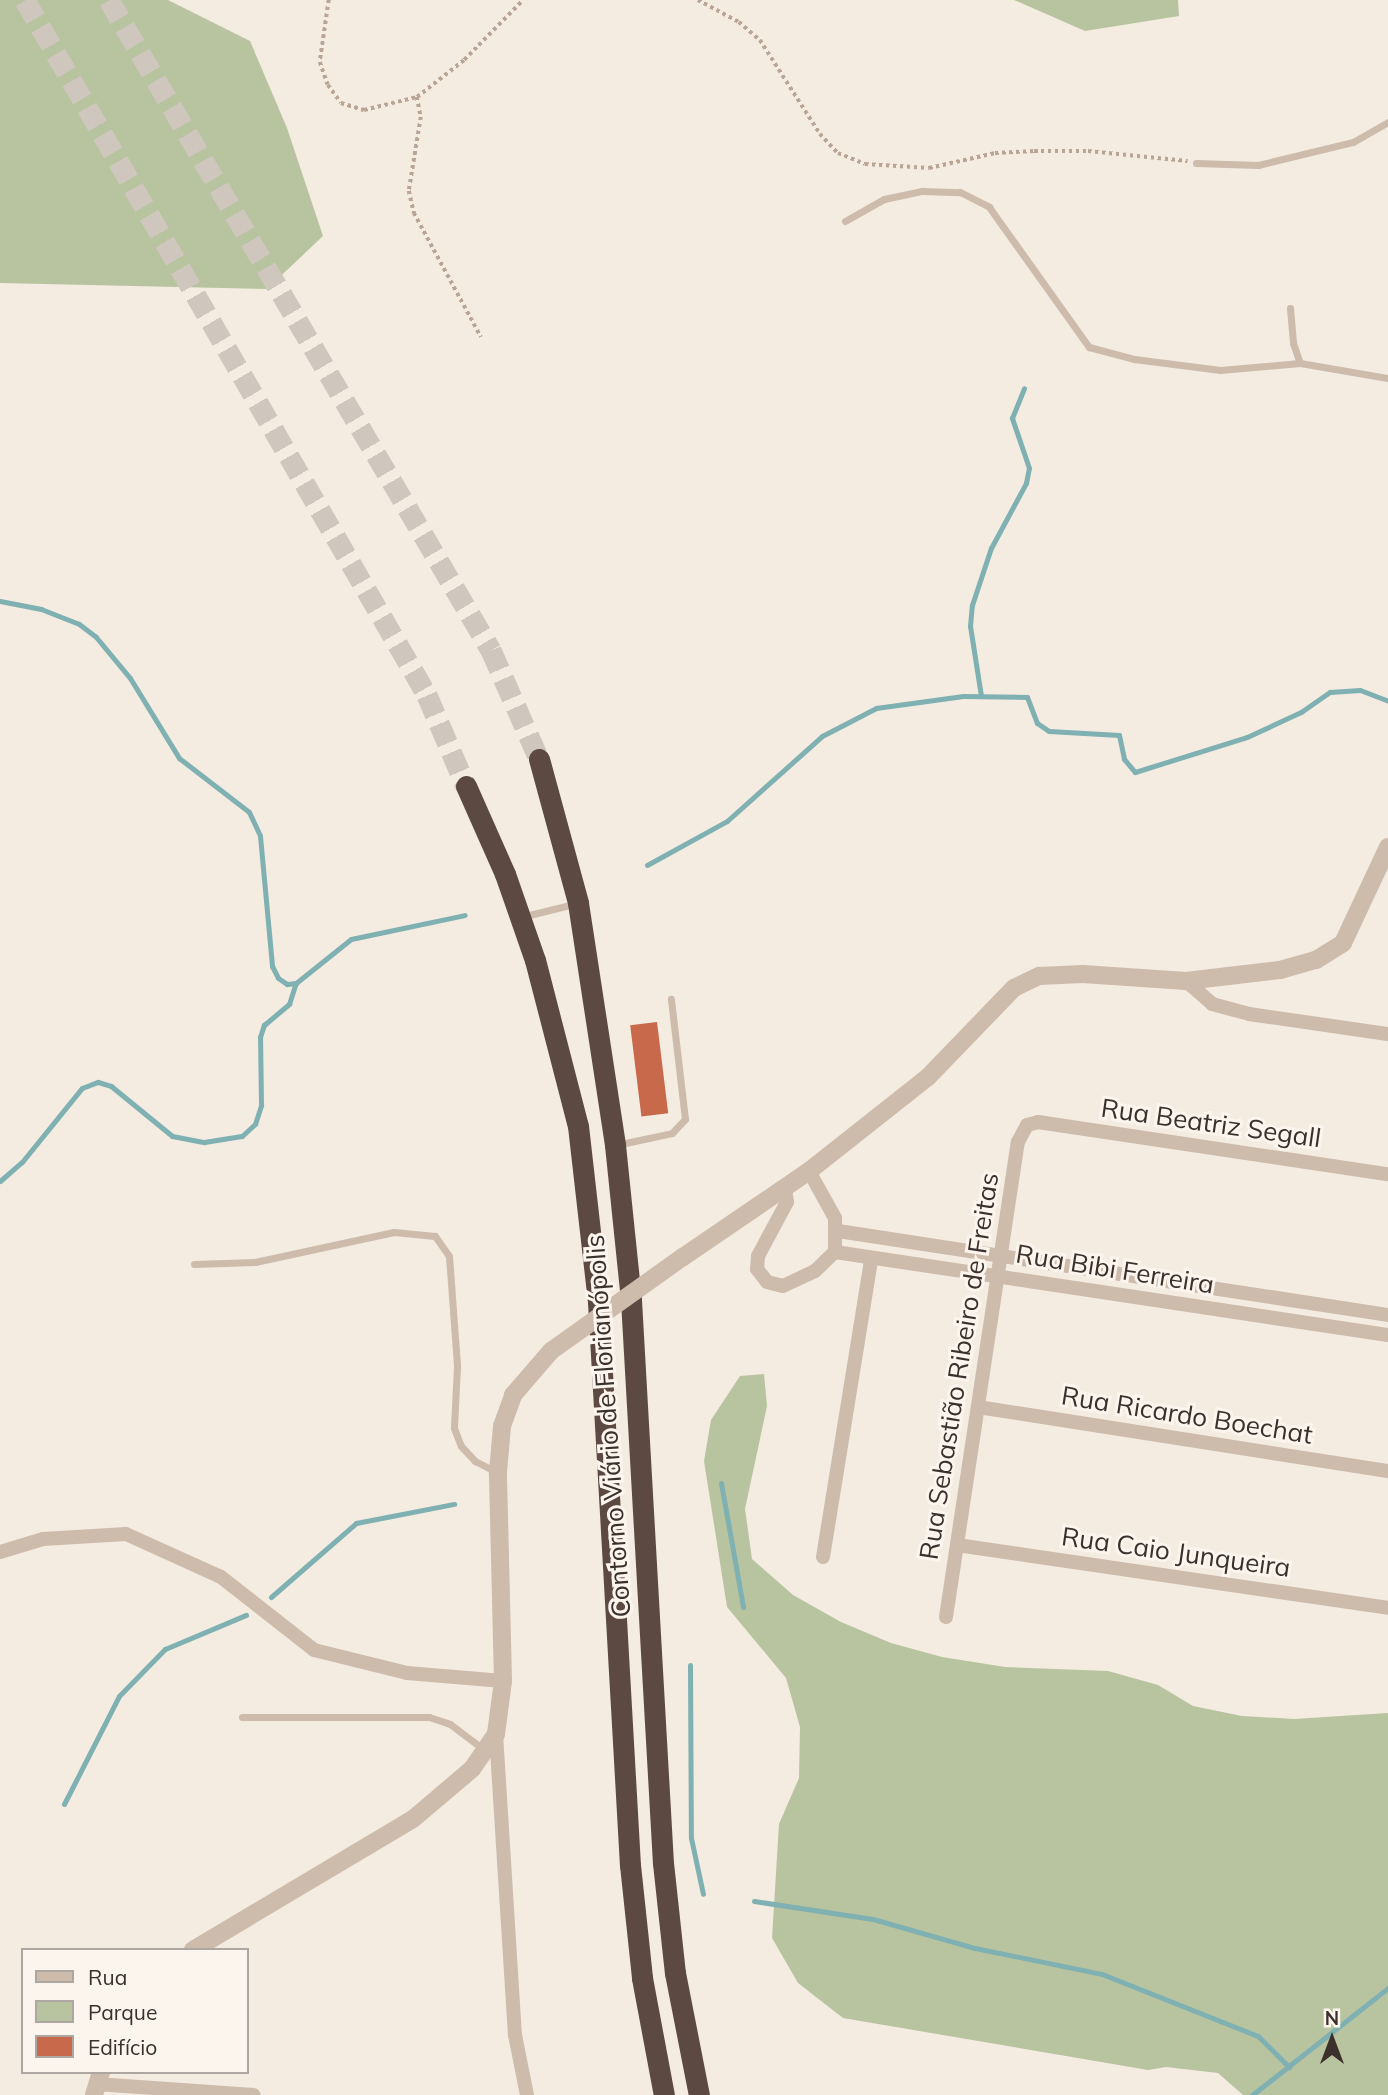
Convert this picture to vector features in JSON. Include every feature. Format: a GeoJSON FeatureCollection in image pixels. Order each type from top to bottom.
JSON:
{"type":"FeatureCollection","features":[{"type":"Feature","properties":{"kind":"highway","name":"Contorno Viário de Florianópolis"},"geometry":{"type":"LineString","coordinates":[[539,759],[578,903],[615,1145],[631,1300],[663,1863],[675,1973],[699,2095]]}},
{"type":"Feature","properties":{"kind":"highway","name":"Contorno Viário de Florianópolis"},"geometry":{"type":"LineString","coordinates":[[466,786],[520,917],[561,1050],[589,1203],[630,1866],[642,1978],[664,2095]]}},
{"type":"Feature","properties":{"kind":"street"},"geometry":{"type":"LineString","coordinates":[[527,2095],[515,2035],[496,1734],[503,1681],[498,1472],[502,1426],[513,1395],[551,1351],[785,1188],[928,1077],[1014,988],[1039,976],[1083,974],[1186,981],[1280,970],[1316,960],[1343,943],[1388,847]]}},
{"type":"Feature","properties":{"kind":"street"},"geometry":{"type":"LineString","coordinates":[[1186,981],[1212,1004],[1388,1034]]}},
{"type":"Feature","properties":{"kind":"street","name":"Rua Beatriz Segall"},"geometry":{"type":"LineString","coordinates":[[1027,1125],[1038,1122],[1388,1174]]}},
{"type":"Feature","properties":{"kind":"street","name":"Rua Sebastião Ribeiro de Freitas"},"geometry":{"type":"LineString","coordinates":[[946,1617],[1018,1142],[1027,1125]]}},
{"type":"Feature","properties":{"kind":"street"},"geometry":{"type":"LineString","coordinates":[[785,1188],[788,1202],[758,1256],[757,1269],[767,1282],[783,1286],[815,1271],[835,1252],[838,1231],[808,1171]]}},
{"type":"Feature","properties":{"kind":"street","name":"Rua Bibi Ferreira"},"geometry":{"type":"LineString","coordinates":[[838,1231],[1385,1315]]}},
{"type":"Feature","properties":{"kind":"street","name":"Rua Bibi Ferreira"},"geometry":{"type":"LineString","coordinates":[[835,1252],[1384,1334]]}},
{"type":"Feature","properties":{"kind":"street"},"geometry":{"type":"LineString","coordinates":[[823,1557],[871,1259]]}},
{"type":"Feature","properties":{"kind":"street"},"geometry":{"type":"LineString","coordinates":[[1384,1334],[1385,1315]]}},
{"type":"Feature","properties":{"kind":"street","name":"Rua Ricardo Boechat"},"geometry":{"type":"LineString","coordinates":[[978,1407],[1388,1471]]}},
{"type":"Feature","properties":{"kind":"street"},"geometry":{"type":"LineString","coordinates":[[0,1552],[43,1539],[126,1534],[220,1577],[314,1650],[407,1672],[503,1681]]}},
{"type":"Feature","properties":{"kind":"street","name":"Rua Caio Junqueira"},"geometry":{"type":"LineString","coordinates":[[957,1545],[1388,1608]]}},
{"type":"Feature","properties":{"kind":"street"},"geometry":{"type":"LineString","coordinates":[[196,1948],[413,1819],[472,1769],[496,1734]]}},
{"type":"Feature","properties":{"kind":"street"},"geometry":{"type":"LineString","coordinates":[[97,2084],[254,2095]]}},
{"type":"Feature","properties":{"kind":"lane"},"geometry":{"type":"LineString","coordinates":[[1195,163],[1258,165],[1353,142],[1388,122]]}},
{"type":"Feature","properties":{"kind":"lane"},"geometry":{"type":"LineString","coordinates":[[845,221],[884,199],[922,191],[960,192],[989,207],[1089,347],[1135,359],[1220,370],[1300,363],[1388,378]]}},
{"type":"Feature","properties":{"kind":"lane"},"geometry":{"type":"LineString","coordinates":[[1290,308],[1293,343],[1300,363]]}},
{"type":"Feature","properties":{"kind":"lane"},"geometry":{"type":"LineString","coordinates":[[520,917],[578,903]]}},
{"type":"Feature","properties":{"kind":"lane"},"geometry":{"type":"LineString","coordinates":[[615,1145],[673,1133],[682,1126],[685,1111],[671,999]]}},
{"type":"Feature","properties":{"kind":"lane"},"geometry":{"type":"LineString","coordinates":[[194,1264],[256,1262],[394,1232],[435,1236],[449,1256],[457,1366],[454,1428],[461,1446],[475,1461],[498,1472]]}},
{"type":"Feature","properties":{"kind":"lane"},"geometry":{"type":"LineString","coordinates":[[242,1717],[429,1717],[469,1736],[485,1751]]}},
{"type":"Feature","properties":{"kind":"path"},"geometry":{"type":"LineString","coordinates":[[329,0],[320,62],[328,85],[341,103],[364,110],[417,97],[464,60],[523,0]]}},
{"type":"Feature","properties":{"kind":"path"},"geometry":{"type":"LineString","coordinates":[[698,0],[739,22],[760,40],[820,134],[838,153],[864,163],[929,168],[995,153],[1034,151],[1088,151],[1195,163]]}},
{"type":"Feature","properties":{"kind":"path"},"geometry":{"type":"LineString","coordinates":[[417,97],[419,140],[409,191],[414,213],[481,337]]}},
{"type":"Feature","properties":{"kind":"green space"},"geometry":{"type":"Polygon","coordinates":[[[0,0],[168,0],[250,41],[287,128],[323,236],[267,289],[0,283],[0,0]]]}},
{"type":"Feature","properties":{"kind":"green space"},"geometry":{"type":"Polygon","coordinates":[[[1014,0],[1178,0],[1179,16],[1085,31],[1014,0]]]}},
{"type":"Feature","properties":{"kind":"green space"},"geometry":{"type":"Polygon","coordinates":[[[764,1374],[767,1406],[745,1509],[752,1559],[793,1595],[841,1622],[891,1643],[942,1657],[1005,1667],[1108,1671],[1158,1685],[1193,1706],[1242,1716],[1294,1719],[1388,1713],[1388,2095],[1243,2095],[1218,2073],[1166,2067],[1148,2070],[843,2018],[798,1983],[772,1938],[779,1824],[799,1778],[800,1727],[786,1678],[727,1607],[704,1461],[711,1420],[740,1376],[764,1374]]]}},
{"type":"Feature","properties":{"kind":"building"},"geometry":{"type":"Polygon","coordinates":[[[657,1022],[668,1113],[641,1117],[630,1025],[657,1022]]]}},
{"type":"Feature","properties":{"kind":"waterway"},"geometry":{"type":"LineString","coordinates":[[981,696],[970,626],[972,605],[991,548],[1026,483],[1029,468],[1012,418],[1024,388]]}},
{"type":"Feature","properties":{"kind":"waterway"},"geometry":{"type":"LineString","coordinates":[[0,601],[41,609],[79,624],[96,637],[130,678],[179,758],[249,812],[260,836],[272,966],[278,978],[287,984],[296,983]]}},
{"type":"Feature","properties":{"kind":"waterway"},"geometry":{"type":"LineString","coordinates":[[647,865],[727,821],[822,736],[876,708],[963,696],[1027,697],[1037,723],[1049,731],[1119,735],[1124,759],[1135,772],[1247,737],[1301,712],[1330,692],[1360,690],[1388,701]]}},
{"type":"Feature","properties":{"kind":"waterway"},"geometry":{"type":"LineString","coordinates":[[0,1181],[22,1162],[82,1088],[98,1082],[111,1086],[172,1136],[204,1142],[242,1136],[255,1124],[261,1105],[260,1037],[264,1025],[289,1004],[296,983],[351,939],[465,915]]}},
{"type":"Feature","properties":{"kind":"waterway"},"geometry":{"type":"LineString","coordinates":[[721,1483],[743,1607]]}},
{"type":"Feature","properties":{"kind":"waterway"},"geometry":{"type":"LineString","coordinates":[[271,1597],[356,1523],[454,1504]]}},
{"type":"Feature","properties":{"kind":"waterway"},"geometry":{"type":"LineString","coordinates":[[64,1804],[119,1696],[165,1649],[246,1615]]}},
{"type":"Feature","properties":{"kind":"waterway"},"geometry":{"type":"LineString","coordinates":[[690,1665],[691,1838],[703,1894]]}},
{"type":"Feature","properties":{"kind":"waterway"},"geometry":{"type":"LineString","coordinates":[[754,1901],[873,1919],[975,1948],[1102,1974],[1258,2036],[1289,2067]]}},
{"type":"Feature","properties":{"kind":"waterway"},"geometry":{"type":"LineString","coordinates":[[1252,2095],[1388,1988]]}},
{"type":"Feature","properties":{"kind":"tunnel"},"geometry":{"type":"LineString","coordinates":[[25,0],[427,695],[466,786]]}},
{"type":"Feature","properties":{"kind":"tunnel"},"geometry":{"type":"LineString","coordinates":[[109,0],[491,650],[539,759]]}}]}
